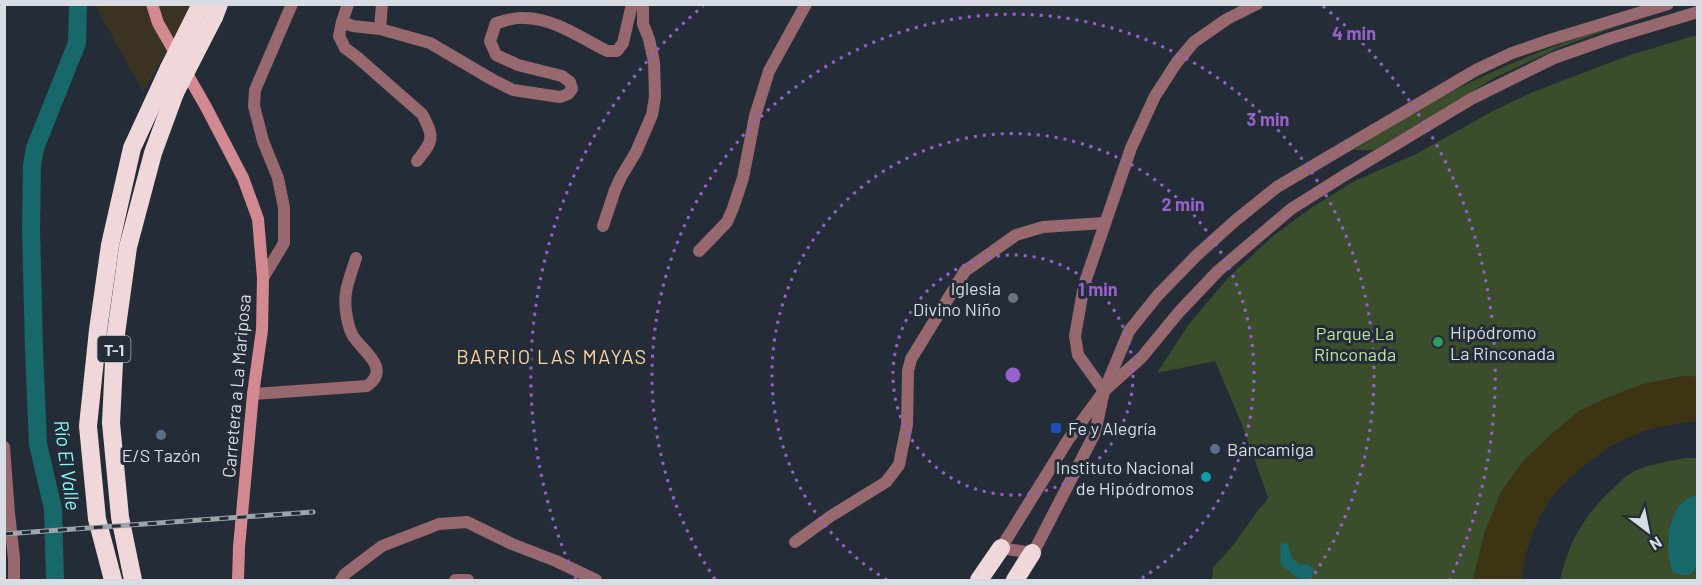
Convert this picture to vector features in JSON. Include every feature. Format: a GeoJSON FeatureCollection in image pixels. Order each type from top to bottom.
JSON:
{"type":"FeatureCollection","features":[{"type":"Feature","properties":{"kind":"highway","name":"T-1"},"geometry":{"type":"LineString","coordinates":[[113,580],[97,519],[88,426],[110,245],[132,148],[169,68],[211,9]]}},
{"type":"Feature","properties":{"kind":"highway","name":"T-1"},"geometry":{"type":"LineString","coordinates":[[133,580],[120,517],[111,423],[115,341],[128,247],[153,153],[175,93],[211,9]]}},
{"type":"Feature","properties":{"kind":"highway"},"geometry":{"type":"LineString","coordinates":[[979,580],[1001,548]]}},
{"type":"Feature","properties":{"kind":"highway"},"geometry":{"type":"LineString","coordinates":[[1015,580],[1032,553]]}},
{"type":"Feature","properties":{"kind":"street","name":"Carretera a La Mariposa"},"geometry":{"type":"LineString","coordinates":[[152,4],[158,23],[243,178],[258,219],[263,278],[262,330],[253,394],[238,580]]}},
{"type":"Feature","properties":{"kind":"street"},"geometry":{"type":"LineString","coordinates":[[263,278],[284,243],[284,208],[278,178],[263,141],[256,114],[255,90],[292,4]]}},
{"type":"Feature","properties":{"kind":"street"},"geometry":{"type":"LineString","coordinates":[[348,4],[339,36],[345,48],[422,114],[427,123],[431,134],[430,144],[417,161]]}},
{"type":"Feature","properties":{"kind":"street"},"geometry":{"type":"LineString","coordinates":[[380,29],[382,4]]}},
{"type":"Feature","properties":{"kind":"street"},"geometry":{"type":"LineString","coordinates":[[699,251],[727,222],[743,178],[755,116],[769,71],[806,4]]}},
{"type":"Feature","properties":{"kind":"street"},"geometry":{"type":"LineString","coordinates":[[1104,391],[1078,355],[1075,336],[1084,285],[1131,147],[1155,96],[1177,62],[1194,42],[1210,29],[1257,4]]}},
{"type":"Feature","properties":{"kind":"street"},"geometry":{"type":"LineString","coordinates":[[1023,580],[1032,553],[1095,434],[1104,391],[1129,331],[1158,295],[1205,248],[1277,187],[1425,98],[1485,65],[1553,39],[1668,4]]}},
{"type":"Feature","properties":{"kind":"street"},"geometry":{"type":"LineString","coordinates":[[342,21],[353,26],[380,29],[430,43],[513,90],[560,97],[568,94],[572,89],[570,82],[562,76],[518,65],[496,55],[490,41],[496,23],[522,17],[539,19],[607,51],[617,51],[623,44],[635,5]]}},
{"type":"Feature","properties":{"kind":"street"},"geometry":{"type":"LineString","coordinates":[[603,226],[618,183],[636,152],[652,115],[655,97],[654,62],[649,39],[635,5]]}},
{"type":"Feature","properties":{"kind":"street"},"geometry":{"type":"LineString","coordinates":[[1032,553],[1001,548],[1068,440],[1104,391],[1142,357],[1179,312],[1218,271],[1291,210],[1472,99],[1554,58],[1698,12]]}},
{"type":"Feature","properties":{"kind":"street"},"geometry":{"type":"LineString","coordinates":[[795,542],[831,516],[886,482],[899,465],[907,425],[908,371],[911,359],[964,271],[1016,235],[1043,227],[1104,224]]}},
{"type":"Feature","properties":{"kind":"street"},"geometry":{"type":"LineString","coordinates":[[253,394],[367,386],[374,381],[376,374],[372,356],[353,336],[347,320],[344,296],[356,258]]}},
{"type":"Feature","properties":{"kind":"street"},"geometry":{"type":"LineString","coordinates":[[4,447],[7,513],[14,558],[14,580]]}},
{"type":"Feature","properties":{"kind":"street"},"geometry":{"type":"LineString","coordinates":[[341,580],[345,574],[382,546],[439,524],[467,522],[593,579]]}},
{"type":"Feature","properties":{"kind":"street"},"geometry":{"type":"LineString","coordinates":[[573,580],[593,579]]}},
{"type":"Feature","properties":{"kind":"street"},"geometry":{"type":"LineString","coordinates":[[455,580],[468,580]]}},
{"type":"Feature","properties":{"kind":"shaded area"},"geometry":{"type":"Polygon","coordinates":[[[95,5],[194,5],[143,92],[95,5]]]}},
{"type":"Feature","properties":{"kind":"shaded area"},"geometry":{"type":"Polygon","coordinates":[[[1697,495],[1697,565],[1690,574],[1683,575],[1672,571],[1668,550],[1670,526],[1679,506],[1687,499],[1697,495]]]}},
{"type":"Feature","properties":{"kind":"shaded area"},"geometry":{"type":"Polygon","coordinates":[[[1288,544],[1292,558],[1300,565],[1307,564],[1314,569],[1312,578],[1300,579],[1282,566],[1280,545],[1288,544]]]}},
{"type":"Feature","properties":{"kind":"green space"},"geometry":{"type":"Polygon","coordinates":[[[1628,22],[1558,48],[1496,77],[1374,150],[1354,150],[1430,103],[1499,69],[1541,51],[1628,22]]]}},
{"type":"Feature","properties":{"kind":"green space","name":"Hipódromo La Rinconada"},"geometry":{"type":"Polygon","coordinates":[[[1697,35],[1697,377],[1682,376],[1502,490],[1485,532],[1473,580],[1212,580],[1213,568],[1234,544],[1268,497],[1241,422],[1215,361],[1157,373],[1189,324],[1228,278],[1273,236],[1311,208],[1353,182],[1418,153],[1493,111],[1533,92],[1630,55],[1697,35]]]}},
{"type":"Feature","properties":{"kind":"green space"},"geometry":{"type":"Polygon","coordinates":[[[1685,458],[1697,458],[1697,580],[1560,580],[1577,534],[1606,495],[1624,478],[1637,470],[1685,458]]]}},
{"type":"Feature","properties":{"kind":"sand"},"geometry":{"type":"Polygon","coordinates":[[[1682,376],[1697,377],[1697,421],[1662,427],[1632,436],[1591,460],[1556,492],[1546,506],[1530,542],[1521,580],[1473,580],[1485,532],[1502,490],[1524,460],[1580,410],[1643,384],[1682,376]]]}},
{"type":"Feature","properties":{"kind":"waterway","name":"Río El Valle"},"geometry":{"type":"LineString","coordinates":[[55,580],[53,509],[38,444],[31,229],[32,165],[35,148],[77,43],[78,4]]}},
{"type":"Feature","properties":{"kind":"railway"},"geometry":{"type":"LineString","coordinates":[[4,534],[313,512]]}},
{"type":"Feature","properties":{"kind":"place","name":"Iglesia Divino Niño"},"geometry":{"type":"Point","coordinates":[1013,298]}},
{"type":"Feature","properties":{"kind":"place","name":"Hipódromo La Rinconada"},"geometry":{"type":"Point","coordinates":[1438,342]}},
{"type":"Feature","properties":{"kind":"place","name":"Fe y Alegría"},"geometry":{"type":"Point","coordinates":[1056,428]}},
{"type":"Feature","properties":{"kind":"place","name":"E/S Tazón"},"geometry":{"type":"Point","coordinates":[161,435]}},
{"type":"Feature","properties":{"kind":"place","name":"Bancamiga"},"geometry":{"type":"Point","coordinates":[1215,449]}},
{"type":"Feature","properties":{"kind":"place","name":"Instituto Nacional de Hipódromos"},"geometry":{"type":"Point","coordinates":[1206,477]}},
{"type":"Feature","properties":{"kind":"district","name":"BARRIO LAS MAYAS"},"geometry":{"type":"Point","coordinates":[552,356]}},
{"type":"Feature","properties":{"kind":"park label","name":"Parque La Rinconada"},"geometry":{"type":"Point","coordinates":[1355,343]}}]}
